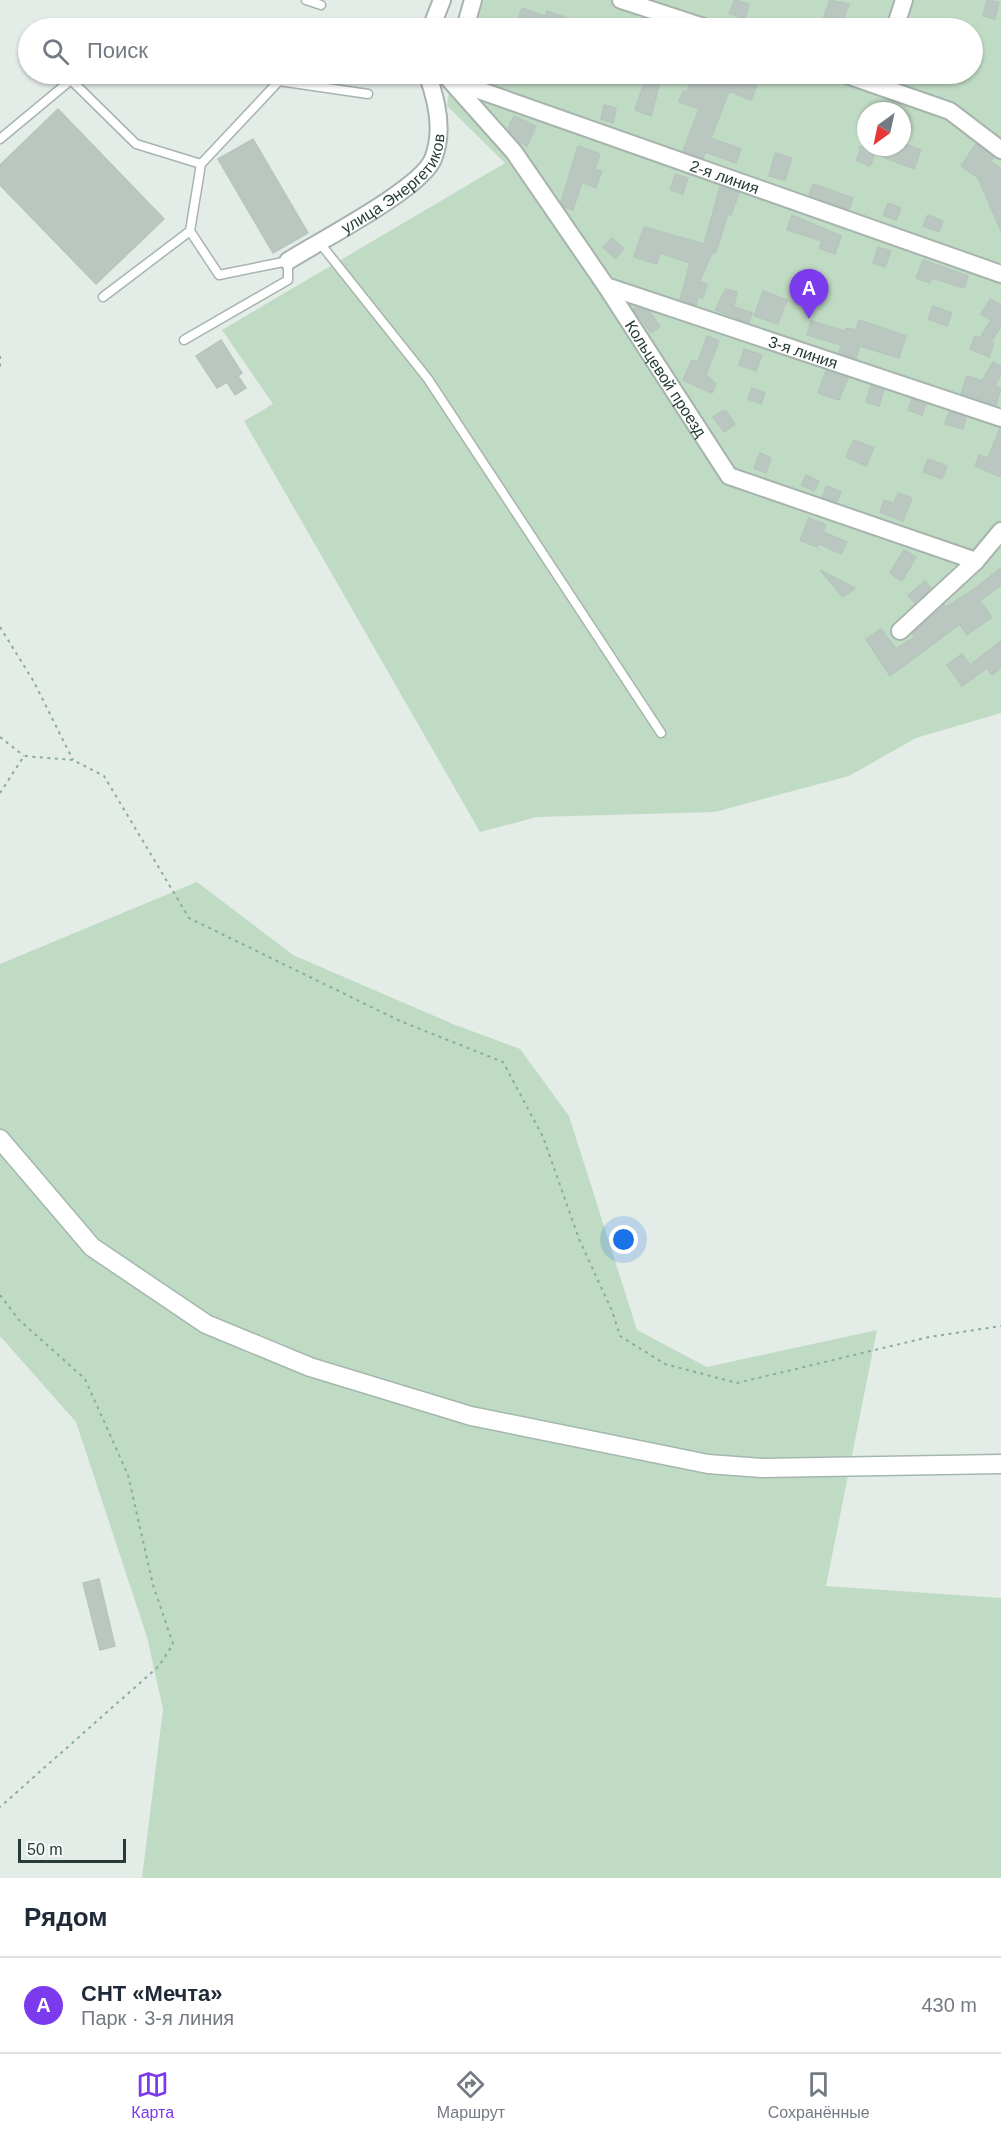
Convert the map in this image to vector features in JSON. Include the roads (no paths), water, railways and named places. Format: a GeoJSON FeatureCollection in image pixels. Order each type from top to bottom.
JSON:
{"type":"FeatureCollection","features":[{"type":"Feature","properties":{"kind":"street"},"geometry":{"type":"LineString","coordinates":[[435,18],[442,0]]}},
{"type":"Feature","properties":{"kind":"street"},"geometry":{"type":"LineString","coordinates":[[468,18],[473,0]]}},
{"type":"Feature","properties":{"kind":"street"},"geometry":{"type":"LineString","coordinates":[[621,0],[676,18]]}},
{"type":"Feature","properties":{"kind":"street"},"geometry":{"type":"LineString","coordinates":[[898,18],[904,0]]}},
{"type":"Feature","properties":{"kind":"street","name":"улица Энергетиков"},"geometry":{"type":"LineString","coordinates":[[288,261],[411,185],[433,160],[440,132],[431,84]]}},
{"type":"Feature","properties":{"kind":"street","name":"Кольцевой проезд"},"geometry":{"type":"LineString","coordinates":[[457,84],[514,152],[606,286],[729,476],[976,561]]}},
{"type":"Feature","properties":{"kind":"street","name":"2-я линия"},"geometry":{"type":"LineString","coordinates":[[472,84],[1001,274]]}},
{"type":"Feature","properties":{"kind":"street"},"geometry":{"type":"LineString","coordinates":[[889,84],[950,111],[1001,150]]}},
{"type":"Feature","properties":{"kind":"street","name":"3-я линия"},"geometry":{"type":"LineString","coordinates":[[606,286],[1001,418]]}},
{"type":"Feature","properties":{"kind":"street"},"geometry":{"type":"LineString","coordinates":[[900,631],[976,561],[1001,531]]}},
{"type":"Feature","properties":{"kind":"street"},"geometry":{"type":"LineString","coordinates":[[0,1140],[92,1247],[206,1324],[310,1367],[471,1416],[708,1464],[762,1468],[1001,1464]]}},
{"type":"Feature","properties":{"kind":"lane"},"geometry":{"type":"LineString","coordinates":[[306,0],[321,5]]}},
{"type":"Feature","properties":{"kind":"lane"},"geometry":{"type":"LineString","coordinates":[[0,139],[66,84]]}},
{"type":"Feature","properties":{"kind":"lane"},"geometry":{"type":"LineString","coordinates":[[75,84],[136,144],[201,164]]}},
{"type":"Feature","properties":{"kind":"lane"},"geometry":{"type":"LineString","coordinates":[[184,340],[277,289],[288,280],[288,261],[219,275],[190,231],[201,164],[276,84]]}},
{"type":"Feature","properties":{"kind":"lane"},"geometry":{"type":"LineString","coordinates":[[301,84],[368,93]]}},
{"type":"Feature","properties":{"kind":"lane"},"geometry":{"type":"LineString","coordinates":[[103,297],[190,231]]}},
{"type":"Feature","properties":{"kind":"lane"},"geometry":{"type":"LineString","coordinates":[[319,242],[428,380],[661,733]]}},
{"type":"Feature","properties":{"kind":"place","name":"СНТ «Мечта»"},"geometry":{"type":"Point","coordinates":[809,319]}}]}
